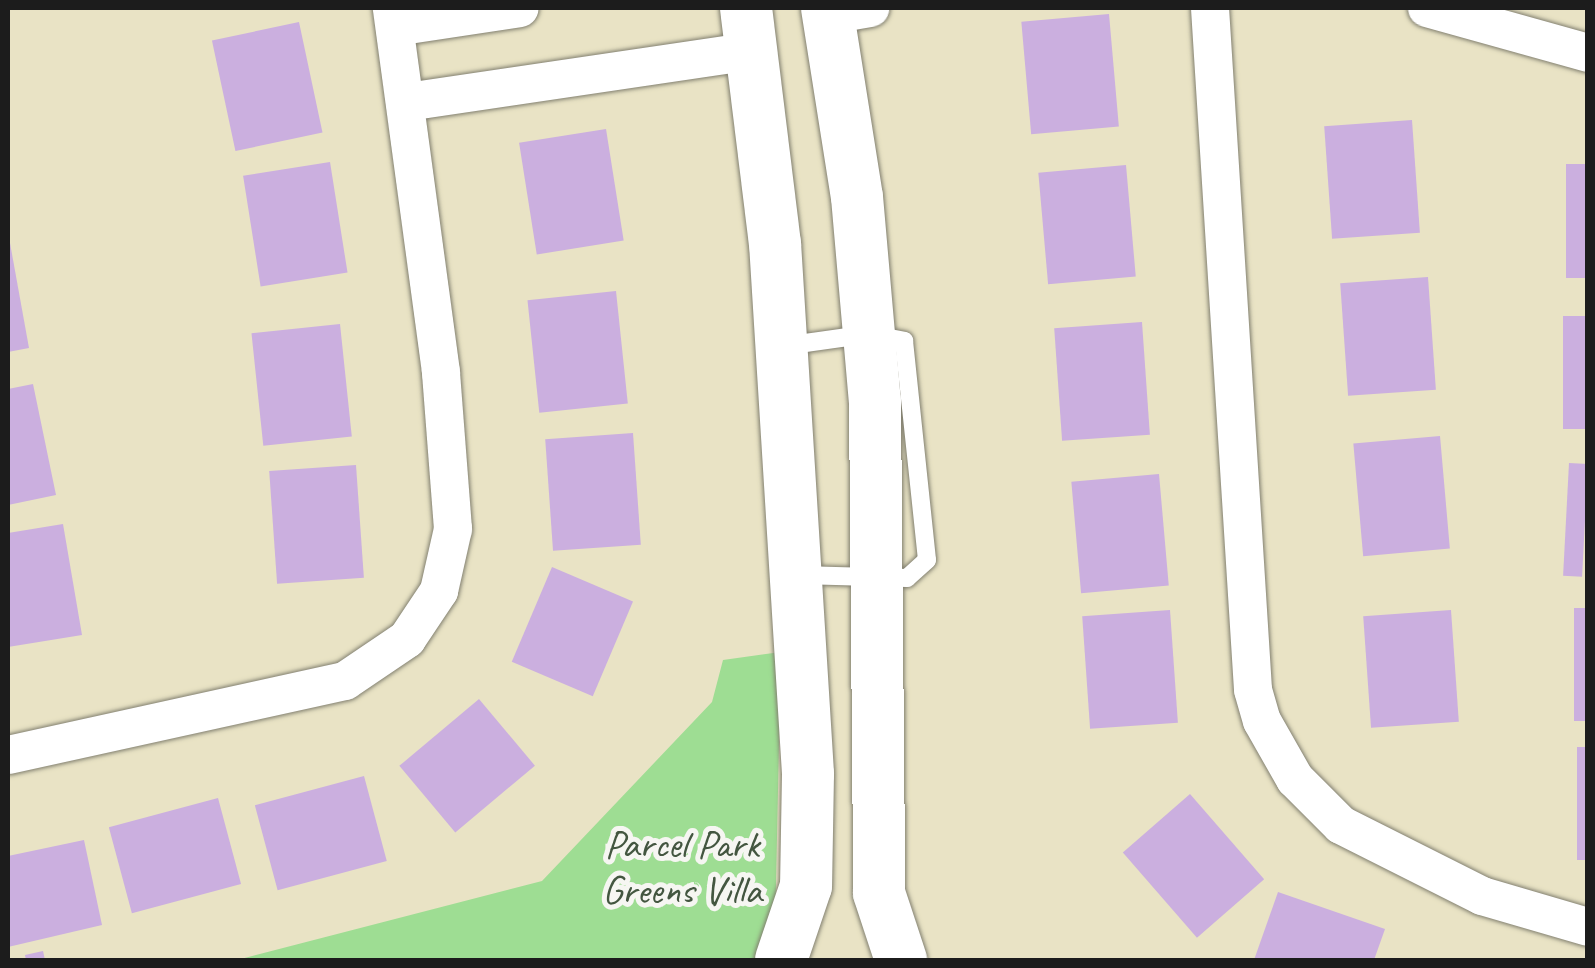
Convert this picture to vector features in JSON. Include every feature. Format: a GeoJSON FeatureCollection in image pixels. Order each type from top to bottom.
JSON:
{"type":"FeatureCollection","features":[{"type":"Feature","properties":{"kind":"street"},"geometry":{"type":"LineString","coordinates":[[8,755],[345,681],[389,656],[424,619],[440,591],[453,528],[407,102],[394,17],[520,8]]}},
{"type":"Feature","properties":{"kind":"street"},"geometry":{"type":"LineString","coordinates":[[1210,8],[1253,690],[1262,721],[1294,778],[1341,825],[1482,896],[1588,928]]}},
{"type":"Feature","properties":{"kind":"street"},"geometry":{"type":"LineString","coordinates":[[1427,8],[1588,52]]}},
{"type":"Feature","properties":{"kind":"street"},"geometry":{"type":"LineString","coordinates":[[842,10],[869,334],[877,580],[879,893],[901,960]]}},
{"type":"Feature","properties":{"kind":"street"},"geometry":{"type":"LineString","coordinates":[[407,102],[749,29],[784,346],[800,575],[810,848],[801,915],[782,960]]}},
{"type":"Feature","properties":{"kind":"lane"},"geometry":{"type":"LineString","coordinates":[[784,346],[869,334]]}},
{"type":"Feature","properties":{"kind":"lane"},"geometry":{"type":"LineString","coordinates":[[800,575],[877,580]]}},
{"type":"Feature","properties":{"kind":"green space","name":"Parcel Park Greens Villa"},"geometry":{"type":"Polygon","coordinates":[[[781,652],[775,930],[757,960],[237,960],[542,881],[712,702],[723,660],[781,652]]]}},
{"type":"Feature","properties":{"kind":"building"},"geometry":{"type":"Polygon","coordinates":[[[1109,14],[1119,127],[1031,134],[1021,22],[1109,14]]]}},
{"type":"Feature","properties":{"kind":"building"},"geometry":{"type":"Polygon","coordinates":[[[299,22],[322,133],[235,151],[212,41],[299,22]]]}},
{"type":"Feature","properties":{"kind":"building"},"geometry":{"type":"Polygon","coordinates":[[[1412,120],[1420,233],[1332,239],[1324,126],[1412,120]]]}},
{"type":"Feature","properties":{"kind":"building"},"geometry":{"type":"Polygon","coordinates":[[[606,129],[624,241],[537,254],[519,143],[606,129]]]}},
{"type":"Feature","properties":{"kind":"building"},"geometry":{"type":"Polygon","coordinates":[[[330,162],[348,273],[261,286],[243,176],[330,162]]]}},
{"type":"Feature","properties":{"kind":"building"},"geometry":{"type":"Polygon","coordinates":[[[1566,164],[1588,164],[1588,278],[1566,278],[1566,164]]]}},
{"type":"Feature","properties":{"kind":"building"},"geometry":{"type":"Polygon","coordinates":[[[1126,165],[1136,277],[1048,284],[1038,173],[1126,165]]]}},
{"type":"Feature","properties":{"kind":"building"},"geometry":{"type":"Polygon","coordinates":[[[8,232],[29,348],[8,352],[8,232]]]}},
{"type":"Feature","properties":{"kind":"building"},"geometry":{"type":"Polygon","coordinates":[[[1428,277],[1436,390],[1348,396],[1340,283],[1428,277]]]}},
{"type":"Feature","properties":{"kind":"building"},"geometry":{"type":"Polygon","coordinates":[[[616,291],[628,403],[539,413],[527,300],[616,291]]]}},
{"type":"Feature","properties":{"kind":"building"},"geometry":{"type":"Polygon","coordinates":[[[1563,316],[1588,316],[1588,429],[1563,429],[1563,316]]]}},
{"type":"Feature","properties":{"kind":"building"},"geometry":{"type":"Polygon","coordinates":[[[1142,322],[1150,435],[1062,441],[1054,328],[1142,322]]]}},
{"type":"Feature","properties":{"kind":"building"},"geometry":{"type":"Polygon","coordinates":[[[340,324],[352,436],[263,446],[251,333],[340,324]]]}},
{"type":"Feature","properties":{"kind":"building"},"geometry":{"type":"Polygon","coordinates":[[[33,384],[56,495],[8,505],[8,389],[33,384]]]}},
{"type":"Feature","properties":{"kind":"building"},"geometry":{"type":"Polygon","coordinates":[[[633,433],[641,545],[553,551],[545,439],[633,433]]]}},
{"type":"Feature","properties":{"kind":"building"},"geometry":{"type":"Polygon","coordinates":[[[1440,436],[1450,549],[1363,556],[1353,444],[1440,436]]]}},
{"type":"Feature","properties":{"kind":"building"},"geometry":{"type":"Polygon","coordinates":[[[1569,463],[1588,464],[1582,577],[1563,576],[1569,463]]]}},
{"type":"Feature","properties":{"kind":"building"},"geometry":{"type":"Polygon","coordinates":[[[356,465],[364,578],[277,584],[269,471],[356,465]]]}},
{"type":"Feature","properties":{"kind":"building"},"geometry":{"type":"Polygon","coordinates":[[[1159,474],[1169,586],[1081,593],[1071,482],[1159,474]]]}},
{"type":"Feature","properties":{"kind":"building"},"geometry":{"type":"Polygon","coordinates":[[[63,524],[82,635],[8,647],[8,533],[63,524]]]}},
{"type":"Feature","properties":{"kind":"building"},"geometry":{"type":"Polygon","coordinates":[[[552,567],[633,601],[593,696],[512,662],[552,567]]]}},
{"type":"Feature","properties":{"kind":"building"},"geometry":{"type":"Polygon","coordinates":[[[1574,608],[1588,608],[1588,721],[1574,721],[1574,608]]]}},
{"type":"Feature","properties":{"kind":"building"},"geometry":{"type":"Polygon","coordinates":[[[1170,610],[1178,723],[1090,729],[1082,616],[1170,610]]]}},
{"type":"Feature","properties":{"kind":"building"},"geometry":{"type":"Polygon","coordinates":[[[1451,610],[1459,722],[1371,728],[1363,616],[1451,610]]]}},
{"type":"Feature","properties":{"kind":"building"},"geometry":{"type":"Polygon","coordinates":[[[479,699],[535,766],[455,832],[399,766],[479,699]]]}},
{"type":"Feature","properties":{"kind":"building"},"geometry":{"type":"Polygon","coordinates":[[[1577,747],[1588,747],[1588,860],[1577,860],[1577,747]]]}},
{"type":"Feature","properties":{"kind":"building"},"geometry":{"type":"Polygon","coordinates":[[[364,776],[387,861],[278,890],[255,805],[364,776]]]}},
{"type":"Feature","properties":{"kind":"building"},"geometry":{"type":"Polygon","coordinates":[[[1190,794],[1264,879],[1197,938],[1123,852],[1190,794]]]}},
{"type":"Feature","properties":{"kind":"building"},"geometry":{"type":"Polygon","coordinates":[[[218,798],[241,884],[132,913],[109,827],[218,798]]]}},
{"type":"Feature","properties":{"kind":"building"},"geometry":{"type":"Polygon","coordinates":[[[84,840],[102,925],[8,947],[8,856],[84,840]]]}},
{"type":"Feature","properties":{"kind":"building"},"geometry":{"type":"Polygon","coordinates":[[[1278,892],[1385,929],[1374,960],[1254,960],[1278,892]]]}},
{"type":"Feature","properties":{"kind":"building"},"geometry":{"type":"Polygon","coordinates":[[[43,951],[45,960],[26,960],[25,955],[43,951]]]}}]}
